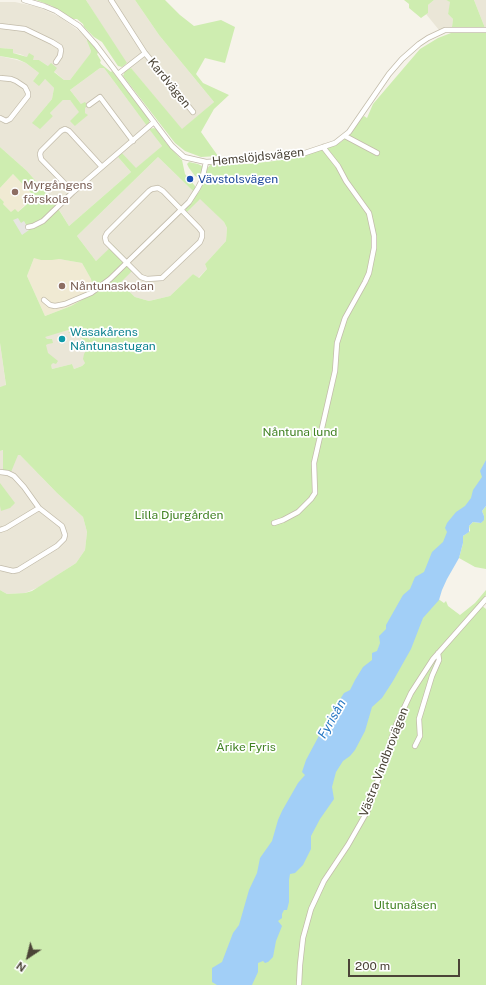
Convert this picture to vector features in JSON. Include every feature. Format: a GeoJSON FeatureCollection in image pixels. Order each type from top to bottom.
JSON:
{"type":"FeatureCollection","features":[{"type":"Feature","properties":{"kind":"street","name":"Hemslöjdsvägen"},"geometry":{"type":"LineString","coordinates":[[24,0],[56,11],[79,26],[96,45],[172,146],[184,157],[206,162],[267,158],[305,153],[335,143],[345,136],[355,124],[379,86],[402,58],[418,44],[445,30],[486,30]]}},
{"type":"Feature","properties":{"kind":"street","name":"Kardvägen"},"geometry":{"type":"LineString","coordinates":[[110,0],[145,53],[193,112]]}},
{"type":"Feature","properties":{"kind":"street"},"geometry":{"type":"LineString","coordinates":[[0,26],[25,29],[60,47],[60,56],[56,62]]}},
{"type":"Feature","properties":{"kind":"street","name":"Kardvägen"},"geometry":{"type":"LineString","coordinates":[[118,74],[145,53]]}},
{"type":"Feature","properties":{"kind":"street"},"geometry":{"type":"LineString","coordinates":[[0,78],[16,81],[25,87],[28,96],[10,119],[6,121],[0,118]]}},
{"type":"Feature","properties":{"kind":"street"},"geometry":{"type":"LineString","coordinates":[[89,105],[100,97],[133,141]]}},
{"type":"Feature","properties":{"kind":"street"},"geometry":{"type":"LineString","coordinates":[[28,227],[43,221],[73,192],[154,122]]}},
{"type":"Feature","properties":{"kind":"street"},"geometry":{"type":"LineString","coordinates":[[73,192],[41,158],[40,154],[41,151],[61,131],[65,129],[69,131],[102,167]]}},
{"type":"Feature","properties":{"kind":"street"},"geometry":{"type":"LineString","coordinates":[[345,136],[377,153]]}},
{"type":"Feature","properties":{"kind":"street"},"geometry":{"type":"LineString","coordinates":[[274,523],[298,512],[311,499],[315,492],[314,463],[335,371],[337,343],[345,318],[369,273],[374,248],[374,236],[369,213],[346,181],[338,166],[323,147]]}},
{"type":"Feature","properties":{"kind":"street"},"geometry":{"type":"LineString","coordinates":[[44,300],[50,305],[55,306],[65,304],[91,293],[110,279],[189,202],[202,180],[206,162]]}},
{"type":"Feature","properties":{"kind":"street"},"geometry":{"type":"LineString","coordinates":[[158,188],[163,191],[181,209],[202,232],[202,237],[200,242],[162,278],[147,279],[141,277],[106,242],[105,237],[107,233],[152,189],[158,188]]}},
{"type":"Feature","properties":{"kind":"street"},"geometry":{"type":"LineString","coordinates":[[0,472],[9,473],[14,476],[39,508],[62,526],[65,534],[64,539],[57,546],[17,571],[0,568]]}},
{"type":"Feature","properties":{"kind":"street"},"geometry":{"type":"LineString","coordinates":[[0,530],[6,528],[39,508]]}},
{"type":"Feature","properties":{"kind":"street","name":"Västra Vindbrovägen"},"geometry":{"type":"LineString","coordinates":[[299,985],[303,938],[311,909],[324,881],[348,845],[368,810],[396,725],[411,693],[433,659],[486,599]]}},
{"type":"Feature","properties":{"kind":"street"},"geometry":{"type":"LineString","coordinates":[[415,746],[420,736],[418,725],[419,719],[432,676],[439,660],[438,653]]}},
{"type":"Feature","properties":{"kind":"shaded area"},"geometry":{"type":"Polygon","coordinates":[[[86,0],[135,0],[159,35],[214,102],[182,130],[124,60],[86,0]]]}},
{"type":"Feature","properties":{"kind":"shaded area"},"geometry":{"type":"Polygon","coordinates":[[[434,0],[446,0],[451,2],[448,14],[453,19],[452,27],[439,30],[426,14],[428,13],[428,5],[434,0]]]}},
{"type":"Feature","properties":{"kind":"shaded area"},"geometry":{"type":"Polygon","coordinates":[[[474,0],[486,0],[486,28],[485,28],[474,0]]]}},
{"type":"Feature","properties":{"kind":"shaded area"},"geometry":{"type":"Polygon","coordinates":[[[0,2],[15,2],[38,7],[60,17],[87,37],[91,51],[90,55],[70,80],[64,80],[39,60],[35,61],[20,54],[12,53],[13,49],[0,48],[0,2]]]}},
{"type":"Feature","properties":{"kind":"shaded area"},"geometry":{"type":"Polygon","coordinates":[[[0,56],[26,63],[39,73],[33,81],[45,79],[54,88],[52,99],[33,122],[53,116],[50,113],[63,100],[70,100],[80,112],[75,126],[87,115],[85,113],[85,108],[87,106],[81,104],[70,90],[100,68],[104,68],[162,146],[136,169],[122,153],[118,157],[131,172],[69,226],[55,203],[27,171],[0,147],[0,56]]]}},
{"type":"Feature","properties":{"kind":"shaded area"},"geometry":{"type":"Polygon","coordinates":[[[158,157],[194,192],[181,206],[187,212],[200,198],[224,222],[227,228],[226,241],[205,264],[207,269],[198,278],[193,274],[170,296],[149,301],[135,297],[119,283],[135,267],[110,249],[96,261],[77,236],[158,157]]]}},
{"type":"Feature","properties":{"kind":"shaded area","name":"Myrgångens förskola"},"geometry":{"type":"Polygon","coordinates":[[[13,174],[33,195],[18,212],[12,213],[2,203],[4,202],[0,198],[0,188],[13,174]]]}},
{"type":"Feature","properties":{"kind":"shaded area"},"geometry":{"type":"Polygon","coordinates":[[[18,218],[21,223],[24,221],[29,230],[22,235],[13,220],[18,218]]]}},
{"type":"Feature","properties":{"kind":"shaded area","name":"Nåntunaskolan"},"geometry":{"type":"Polygon","coordinates":[[[34,258],[54,258],[82,263],[91,279],[94,293],[71,306],[45,316],[27,276],[34,258]]]}},
{"type":"Feature","properties":{"kind":"shaded area"},"geometry":{"type":"Polygon","coordinates":[[[79,328],[84,331],[90,338],[91,343],[86,362],[82,366],[74,369],[72,364],[52,369],[42,337],[79,328]]]}},
{"type":"Feature","properties":{"kind":"shaded area"},"geometry":{"type":"Polygon","coordinates":[[[0,343],[6,386],[0,387],[0,343]]]}},
{"type":"Feature","properties":{"kind":"shaded area"},"geometry":{"type":"Polygon","coordinates":[[[3,450],[20,455],[83,517],[87,532],[85,550],[76,563],[39,587],[25,593],[7,594],[0,590],[0,451],[3,450]]]}},
{"type":"Feature","properties":{"kind":"green space"},"geometry":{"type":"Polygon","coordinates":[[[36,0],[86,0],[127,63],[122,67],[118,66],[102,42],[94,37],[77,19],[73,19],[52,6],[36,0]]]}},
{"type":"Feature","properties":{"kind":"green space"},"geometry":{"type":"Polygon","coordinates":[[[135,0],[165,0],[194,26],[221,20],[235,27],[225,63],[205,58],[196,74],[203,83],[229,95],[214,109],[201,132],[218,156],[201,157],[185,151],[175,143],[123,76],[125,71],[131,68],[182,129],[214,102],[159,35],[135,0]]]}},
{"type":"Feature","properties":{"kind":"green space"},"geometry":{"type":"Polygon","coordinates":[[[404,0],[434,0],[428,5],[428,13],[421,18],[409,8],[409,4],[404,0]]]}},
{"type":"Feature","properties":{"kind":"green space"},"geometry":{"type":"Polygon","coordinates":[[[446,0],[474,0],[485,28],[452,27],[453,19],[448,14],[450,2],[446,0]]]}},
{"type":"Feature","properties":{"kind":"green space","name":"Årike Fyris"},"geometry":{"type":"Polygon","coordinates":[[[486,32],[486,484],[424,589],[444,603],[446,601],[448,606],[460,615],[475,603],[486,590],[486,595],[466,620],[481,605],[486,609],[486,985],[0,985],[0,590],[7,594],[32,591],[76,563],[85,550],[87,532],[83,517],[20,455],[18,455],[11,472],[3,470],[3,450],[0,451],[0,387],[6,385],[0,343],[0,198],[4,202],[3,204],[11,212],[15,209],[18,212],[26,205],[25,203],[33,195],[13,174],[0,188],[0,147],[27,171],[55,203],[60,203],[59,210],[69,226],[131,172],[118,157],[122,153],[136,168],[162,146],[149,129],[156,129],[167,144],[182,160],[185,174],[195,186],[196,189],[194,192],[158,157],[77,236],[96,261],[113,245],[135,268],[120,283],[135,297],[149,301],[170,296],[193,274],[199,278],[207,269],[205,264],[226,241],[227,228],[224,222],[200,199],[187,212],[186,211],[186,206],[199,192],[206,170],[210,165],[249,164],[274,161],[303,155],[341,142],[349,135],[360,119],[364,116],[367,118],[373,104],[420,49],[438,38],[451,33],[486,32]],[[34,258],[27,276],[45,316],[71,306],[94,293],[91,279],[82,263],[59,259],[41,260],[34,258]],[[75,328],[45,337],[47,339],[52,339],[53,343],[46,345],[48,353],[58,361],[56,364],[53,363],[51,365],[52,369],[72,364],[74,369],[85,363],[83,359],[87,349],[85,343],[78,333],[68,333],[73,329],[79,330],[90,340],[90,338],[84,331],[79,328],[75,328]]]}},
{"type":"Feature","properties":{"kind":"green space"},"geometry":{"type":"Polygon","coordinates":[[[87,37],[95,47],[101,64],[111,72],[112,71],[149,119],[149,124],[147,126],[104,68],[100,68],[70,90],[81,104],[85,102],[88,106],[85,108],[85,113],[88,115],[75,126],[70,121],[79,112],[70,100],[63,100],[50,113],[53,116],[40,129],[32,123],[52,99],[54,88],[45,79],[39,86],[33,81],[39,73],[26,63],[17,59],[0,56],[0,48],[13,49],[13,53],[27,57],[29,53],[34,56],[33,60],[39,60],[48,66],[51,63],[57,68],[54,72],[64,80],[70,80],[90,54],[91,51],[87,37]]]}},
{"type":"Feature","properties":{"kind":"green space"},"geometry":{"type":"Polygon","coordinates":[[[189,162],[202,166],[203,170],[199,178],[195,176],[189,168],[187,164],[189,162]]]}},
{"type":"Feature","properties":{"kind":"green space"},"geometry":{"type":"Polygon","coordinates":[[[0,483],[15,503],[10,508],[1,511],[0,506],[0,483]]]}},
{"type":"Feature","properties":{"kind":"green space"},"geometry":{"type":"Polygon","coordinates":[[[486,506],[486,569],[475,567],[459,558],[463,543],[463,536],[470,531],[469,526],[473,522],[481,523],[484,516],[482,511],[486,506]]]}},
{"type":"Feature","properties":{"kind":"water","name":"Fyrisån"},"geometry":{"type":"Polygon","coordinates":[[[486,460],[486,506],[482,511],[484,520],[481,523],[473,522],[469,526],[469,532],[463,536],[463,543],[459,558],[447,579],[439,600],[423,618],[411,649],[393,681],[382,698],[372,707],[365,731],[355,750],[343,761],[336,772],[332,787],[334,799],[320,819],[311,836],[311,849],[303,865],[295,873],[290,874],[289,902],[287,910],[284,910],[282,918],[278,921],[282,926],[276,941],[273,957],[268,962],[265,963],[263,961],[258,963],[258,972],[252,985],[217,985],[212,982],[212,968],[222,962],[233,933],[239,925],[249,890],[257,873],[260,858],[272,841],[282,811],[298,783],[305,775],[302,772],[306,760],[322,730],[326,732],[331,726],[327,721],[332,714],[340,710],[337,704],[344,693],[350,690],[363,667],[372,660],[372,653],[377,651],[380,643],[379,636],[386,629],[386,625],[403,595],[410,589],[415,577],[424,572],[432,552],[443,542],[447,532],[445,528],[447,523],[456,512],[465,506],[471,498],[473,490],[482,477],[480,471],[486,460]]]}},
{"type":"Feature","properties":{"kind":"place","name":"Vävstolsvägen"},"geometry":{"type":"Point","coordinates":[190,179]}},
{"type":"Feature","properties":{"kind":"place","name":"Myrgångens förskola"},"geometry":{"type":"Point","coordinates":[15,192]}},
{"type":"Feature","properties":{"kind":"place","name":"Nåntunaskolan"},"geometry":{"type":"Point","coordinates":[62,286]}},
{"type":"Feature","properties":{"kind":"place","name":"Wasakårens Nåntunastugan"},"geometry":{"type":"Point","coordinates":[62,339]}},
{"type":"Feature","properties":{"kind":"park label","name":"Nåntuna lund"},"geometry":{"type":"Point","coordinates":[300,432]}},
{"type":"Feature","properties":{"kind":"park label","name":"Lilla Djurgården"},"geometry":{"type":"Point","coordinates":[179,515]}},
{"type":"Feature","properties":{"kind":"park label","name":"Ultunaåsen"},"geometry":{"type":"Point","coordinates":[405,905]}}]}
